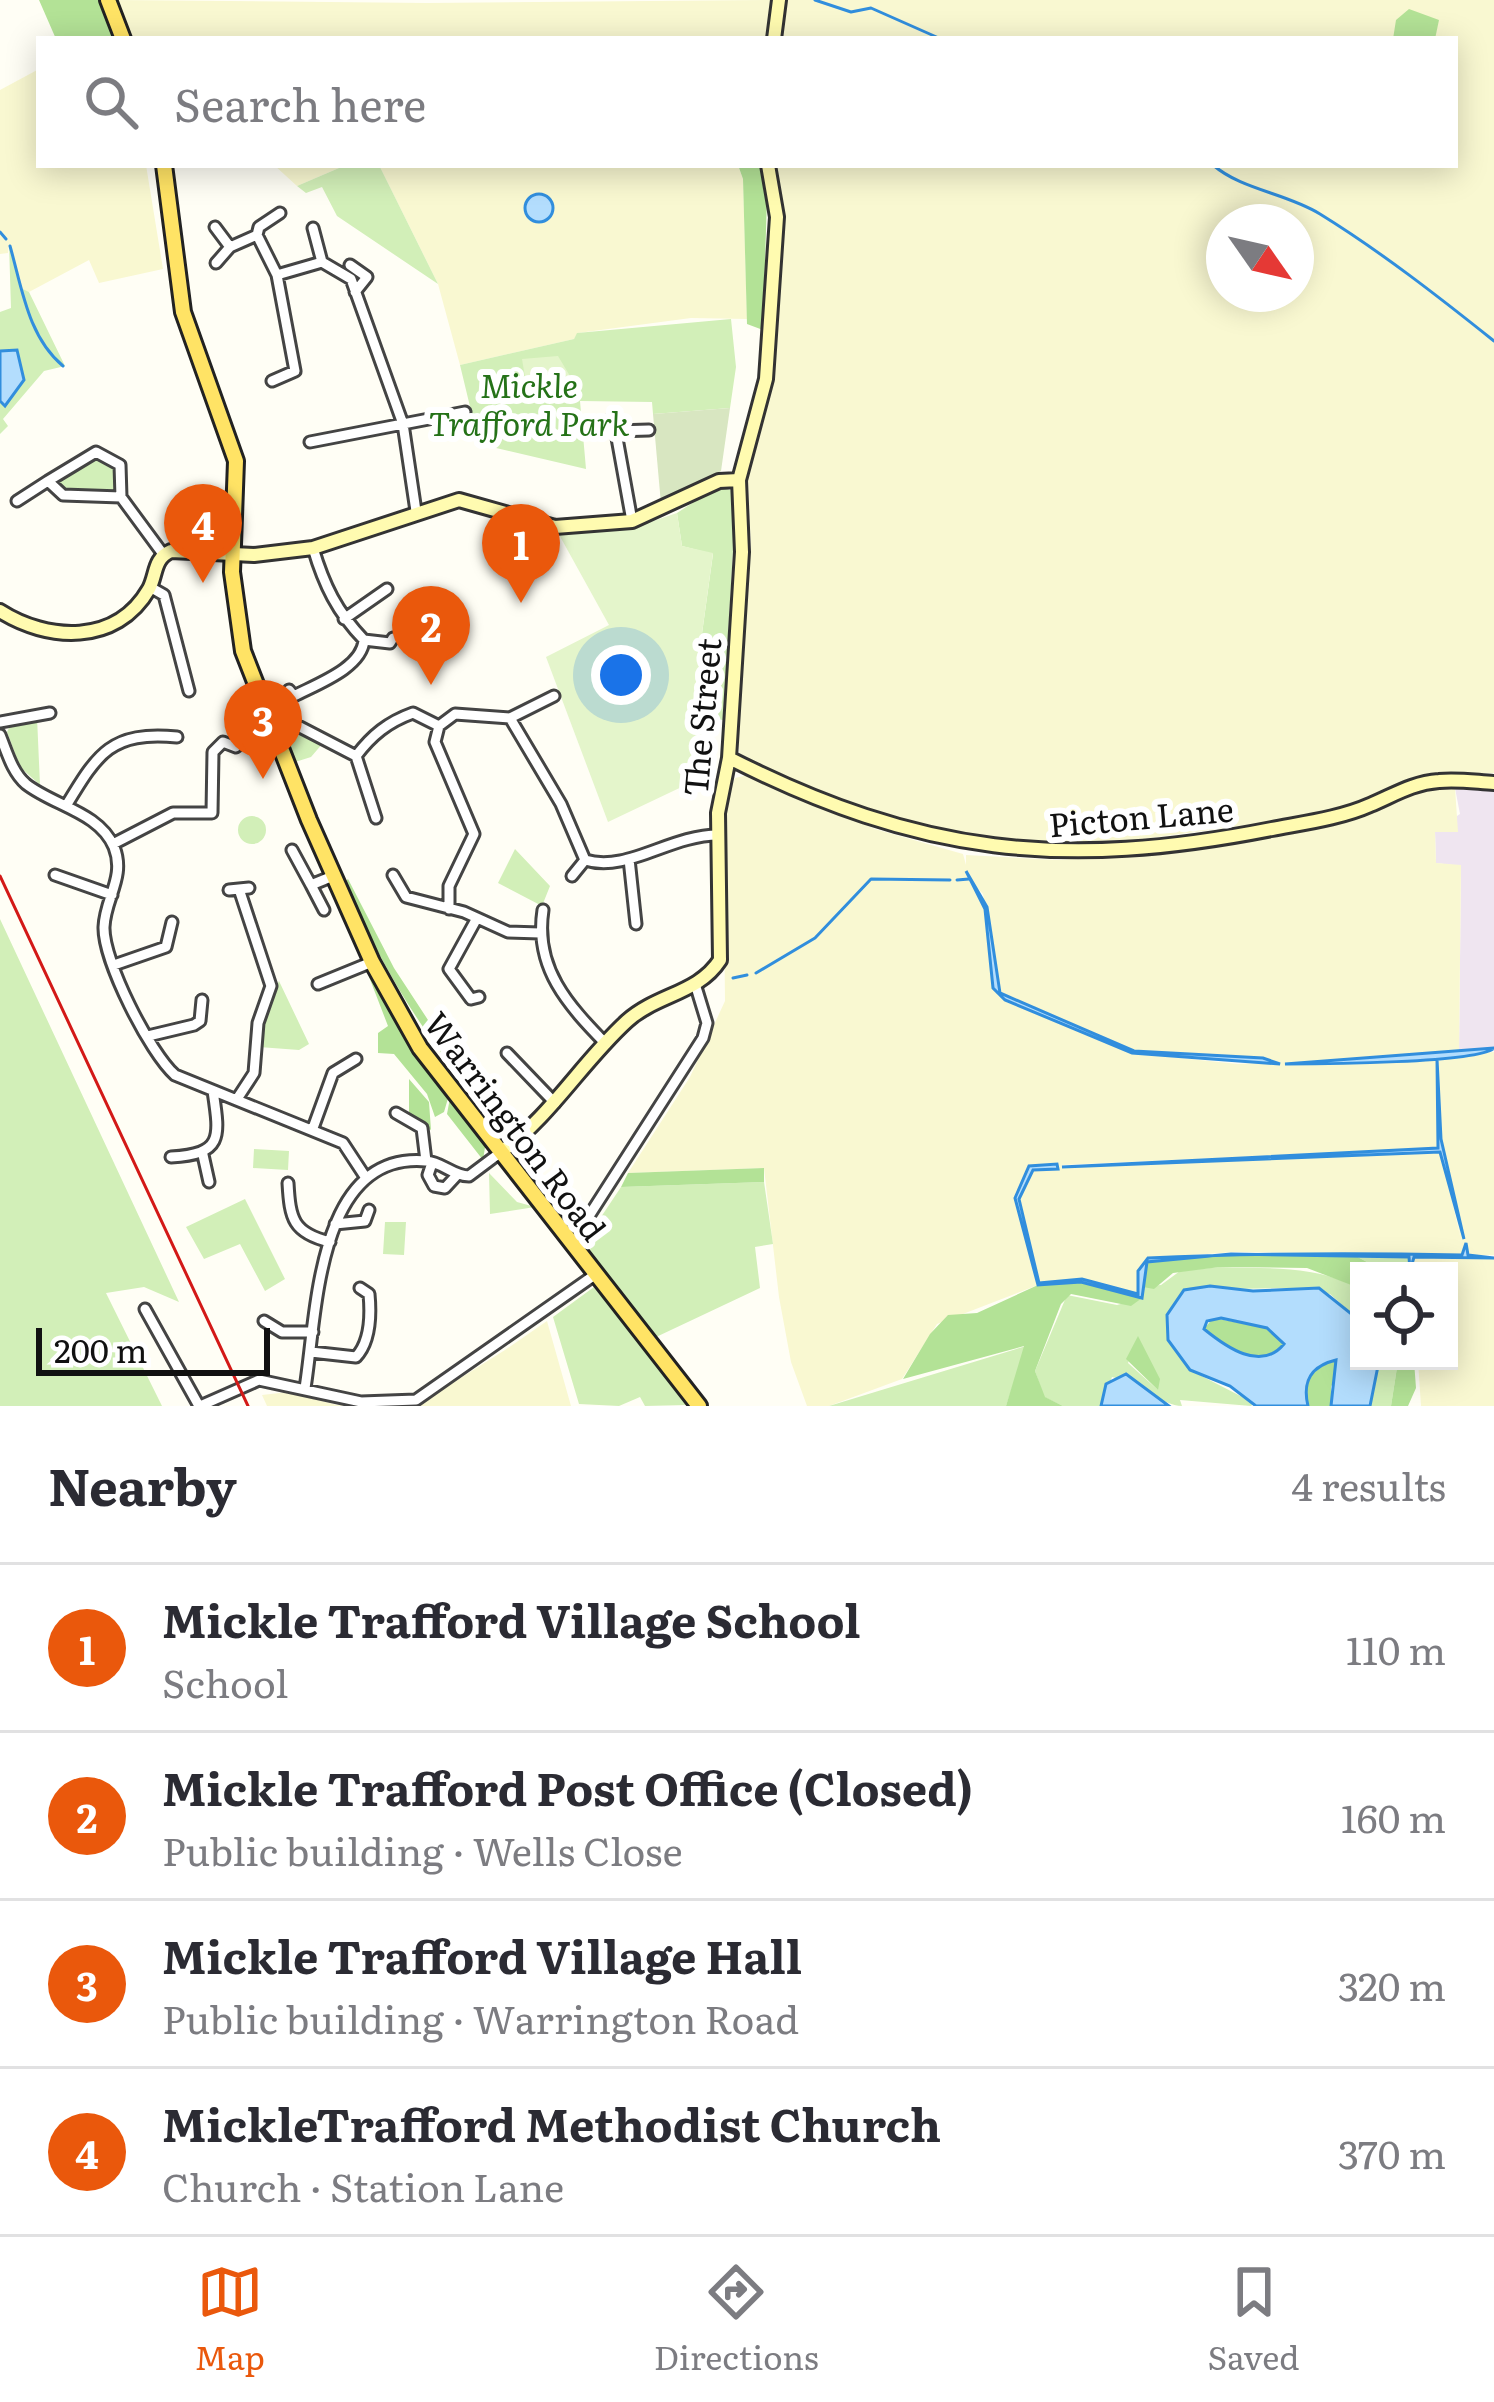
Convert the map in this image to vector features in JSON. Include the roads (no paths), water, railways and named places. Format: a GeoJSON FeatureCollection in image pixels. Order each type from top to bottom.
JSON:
{"type":"FeatureCollection","features":[{"type":"Feature","properties":{"kind":"main road"},"geometry":{"type":"LineString","coordinates":[[108,0],[122,36]]}},
{"type":"Feature","properties":{"kind":"main road","name":"Warrington Road"},"geometry":{"type":"LineString","coordinates":[[164,168],[183,311],[236,461],[232,555],[237,624],[252,685],[333,876],[420,1048],[699,1406]]}},
{"type":"Feature","properties":{"kind":"street"},"geometry":{"type":"LineString","coordinates":[[774,36],[778,0]]}},
{"type":"Feature","properties":{"kind":"street","name":"The Street"},"geometry":{"type":"LineString","coordinates":[[695,987],[720,960],[718,835],[729,758],[742,552],[739,480],[766,379],[777,217],[769,168]]}},
{"type":"Feature","properties":{"kind":"street"},"geometry":{"type":"LineString","coordinates":[[215,263],[280,213]]}},
{"type":"Feature","properties":{"kind":"street"},"geometry":{"type":"LineString","coordinates":[[214,227],[230,247]]}},
{"type":"Feature","properties":{"kind":"street"},"geometry":{"type":"LineString","coordinates":[[313,228],[322,262]]}},
{"type":"Feature","properties":{"kind":"street"},"geometry":{"type":"LineString","coordinates":[[256,235],[278,275],[296,371],[272,381]]}},
{"type":"Feature","properties":{"kind":"street"},"geometry":{"type":"LineString","coordinates":[[278,275],[322,262],[342,271],[356,292],[403,424],[416,512]]}},
{"type":"Feature","properties":{"kind":"street"},"geometry":{"type":"LineString","coordinates":[[350,265],[368,277],[356,292]]}},
{"type":"Feature","properties":{"kind":"street"},"geometry":{"type":"LineString","coordinates":[[310,442],[465,412]]}},
{"type":"Feature","properties":{"kind":"street"},"geometry":{"type":"LineString","coordinates":[[613,416],[632,521]]}},
{"type":"Feature","properties":{"kind":"street"},"geometry":{"type":"LineString","coordinates":[[616,430],[650,430]]}},
{"type":"Feature","properties":{"kind":"street"},"geometry":{"type":"LineString","coordinates":[[17,501],[96,452],[120,465],[121,497],[163,554]]}},
{"type":"Feature","properties":{"kind":"street"},"geometry":{"type":"LineString","coordinates":[[163,554],[232,555],[313,548],[459,500],[555,526],[632,521],[718,481],[739,480]]}},
{"type":"Feature","properties":{"kind":"street"},"geometry":{"type":"LineString","coordinates":[[48,481],[63,495],[121,497]]}},
{"type":"Feature","properties":{"kind":"street"},"geometry":{"type":"LineString","coordinates":[[313,548],[324,585],[344,620],[364,640],[391,644]]}},
{"type":"Feature","properties":{"kind":"street"},"geometry":{"type":"LineString","coordinates":[[0,611],[24,626],[86,633],[129,612],[150,586],[163,554]]}},
{"type":"Feature","properties":{"kind":"street"},"geometry":{"type":"LineString","coordinates":[[150,586],[164,595],[188,691]]}},
{"type":"Feature","properties":{"kind":"street"},"geometry":{"type":"LineString","coordinates":[[344,620],[387,589]]}},
{"type":"Feature","properties":{"kind":"street"},"geometry":{"type":"LineString","coordinates":[[290,690],[294,696],[331,677],[360,654],[364,640]]}},
{"type":"Feature","properties":{"kind":"street"},"geometry":{"type":"LineString","coordinates":[[449,908],[449,886],[474,834],[434,742],[439,726],[455,714],[510,718],[549,702]]}},
{"type":"Feature","properties":{"kind":"street"},"geometry":{"type":"LineString","coordinates":[[0,722],[50,713]]}},
{"type":"Feature","properties":{"kind":"street"},"geometry":{"type":"LineString","coordinates":[[356,756],[379,729],[413,713],[439,726]]}},
{"type":"Feature","properties":{"kind":"street"},"geometry":{"type":"LineString","coordinates":[[510,718],[561,804],[585,860],[601,865],[629,859],[679,837],[718,835]]}},
{"type":"Feature","properties":{"kind":"street"},"geometry":{"type":"LineString","coordinates":[[300,727],[356,756],[376,809]]}},
{"type":"Feature","properties":{"kind":"street"},"geometry":{"type":"LineString","coordinates":[[66,806],[94,758],[116,743],[142,734],[177,737]]}},
{"type":"Feature","properties":{"kind":"street"},"geometry":{"type":"LineString","coordinates":[[0,736],[25,783],[104,830],[113,844],[119,861],[103,934],[148,1036],[175,1075],[343,1143],[366,1178]]}},
{"type":"Feature","properties":{"kind":"street"},"geometry":{"type":"LineString","coordinates":[[113,844],[173,813],[212,813],[213,752],[223,742],[236,746]]}},
{"type":"Feature","properties":{"kind":"street","name":"Picton Lane"},"geometry":{"type":"LineString","coordinates":[[729,758],[836,808],[909,832],[999,849],[1088,854],[1272,829],[1367,807],[1407,787],[1442,780],[1494,783]]}},
{"type":"Feature","properties":{"kind":"street"},"geometry":{"type":"LineString","coordinates":[[292,850],[324,910]]}},
{"type":"Feature","properties":{"kind":"street"},"geometry":{"type":"LineString","coordinates":[[629,859],[636,924]]}},
{"type":"Feature","properties":{"kind":"street"},"geometry":{"type":"LineString","coordinates":[[572,876],[585,860]]}},
{"type":"Feature","properties":{"kind":"street"},"geometry":{"type":"LineString","coordinates":[[393,875],[406,897],[508,932],[540,933]]}},
{"type":"Feature","properties":{"kind":"street"},"geometry":{"type":"LineString","coordinates":[[311,885],[333,876]]}},
{"type":"Feature","properties":{"kind":"street"},"geometry":{"type":"LineString","coordinates":[[61,882],[79,880],[112,896]]}},
{"type":"Feature","properties":{"kind":"street"},"geometry":{"type":"LineString","coordinates":[[237,1099],[254,1073],[258,1023],[271,986],[239,889]]}},
{"type":"Feature","properties":{"kind":"street"},"geometry":{"type":"LineString","coordinates":[[543,910],[540,933],[557,991],[606,1044]]}},
{"type":"Feature","properties":{"kind":"street"},"geometry":{"type":"LineString","coordinates":[[477,918],[449,969],[471,999],[479,998]]}},
{"type":"Feature","properties":{"kind":"street"},"geometry":{"type":"LineString","coordinates":[[114,965],[154,956],[166,947],[165,932],[172,922]]}},
{"type":"Feature","properties":{"kind":"street"},"geometry":{"type":"LineString","coordinates":[[318,984],[373,962]]}},
{"type":"Feature","properties":{"kind":"street"},"geometry":{"type":"LineString","coordinates":[[305,1388],[334,1224],[349,1193],[366,1178],[398,1165],[429,1162],[469,1176],[555,1103],[606,1044],[652,1002],[695,987],[707,1023],[704,1038],[580,1230]]}},
{"type":"Feature","properties":{"kind":"street"},"geometry":{"type":"LineString","coordinates":[[148,1036],[194,1025],[202,1003],[190,1007]]}},
{"type":"Feature","properties":{"kind":"street"},"geometry":{"type":"LineString","coordinates":[[507,1053],[555,1103]]}},
{"type":"Feature","properties":{"kind":"street"},"geometry":{"type":"LineString","coordinates":[[313,1128],[333,1073],[356,1060]]}},
{"type":"Feature","properties":{"kind":"street"},"geometry":{"type":"LineString","coordinates":[[203,1155],[216,1136],[213,1091]]}},
{"type":"Feature","properties":{"kind":"street"},"geometry":{"type":"LineString","coordinates":[[401,1111],[422,1128],[430,1181],[439,1189],[458,1175]]}},
{"type":"Feature","properties":{"kind":"street"},"geometry":{"type":"LineString","coordinates":[[171,1157],[203,1155]]}},
{"type":"Feature","properties":{"kind":"street"},"geometry":{"type":"LineString","coordinates":[[203,1155],[213,1175]]}},
{"type":"Feature","properties":{"kind":"street"},"geometry":{"type":"LineString","coordinates":[[288,1183],[290,1218],[303,1236],[330,1242]]}},
{"type":"Feature","properties":{"kind":"street"},"geometry":{"type":"LineString","coordinates":[[334,1224],[353,1226],[371,1217]]}},
{"type":"Feature","properties":{"kind":"street"},"geometry":{"type":"LineString","coordinates":[[145,1310],[200,1406],[259,1380],[361,1402],[416,1400],[596,1274]]}},
{"type":"Feature","properties":{"kind":"street"},"geometry":{"type":"LineString","coordinates":[[311,1352],[356,1357],[368,1331],[368,1289]]}},
{"type":"Feature","properties":{"kind":"street"},"geometry":{"type":"LineString","coordinates":[[264,1321],[281,1335],[313,1332]]}},
{"type":"Feature","properties":{"kind":"water"},"geometry":{"type":"Polygon","coordinates":[[[539,194],[549,198],[553,208],[549,218],[539,222],[529,218],[525,208],[529,198],[539,194]]]}},
{"type":"Feature","properties":{"kind":"water"},"geometry":{"type":"Polygon","coordinates":[[[17,350],[24,380],[5,406],[0,401],[0,351],[17,350]]]}},
{"type":"Feature","properties":{"kind":"water"},"geometry":{"type":"Polygon","coordinates":[[[966,871],[987,907],[1000,993],[1134,1051],[1263,1058],[1280,1064],[1132,1053],[1005,1000],[993,988],[985,909],[966,871]]]}},
{"type":"Feature","properties":{"kind":"water"},"geometry":{"type":"Polygon","coordinates":[[[1494,1048],[1430,1060],[1285,1064],[1494,1048]]]}},
{"type":"Feature","properties":{"kind":"water"},"geometry":{"type":"Polygon","coordinates":[[[1437,1059],[1441,1139],[1464,1239],[1440,1152],[1062,1167],[1438,1148],[1437,1059]]]}},
{"type":"Feature","properties":{"kind":"water"},"geometry":{"type":"Polygon","coordinates":[[[1057,1164],[1058,1169],[1033,1170],[1019,1199],[1039,1283],[1082,1279],[1138,1294],[1138,1271],[1148,1258],[1215,1255],[1147,1262],[1142,1298],[1081,1282],[1038,1285],[1015,1198],[1029,1166],[1057,1164]]]}},
{"type":"Feature","properties":{"kind":"water"},"geometry":{"type":"Polygon","coordinates":[[[1466,1243],[1468,1255],[1494,1258],[1414,1257],[1409,1262],[1409,1257],[1259,1254],[1462,1255],[1466,1243]]]}},
{"type":"Feature","properties":{"kind":"water"},"geometry":{"type":"Polygon","coordinates":[[[1210,1286],[1253,1291],[1319,1288],[1350,1313],[1350,1370],[1377,1370],[1370,1406],[1331,1406],[1336,1360],[1310,1376],[1308,1406],[1256,1406],[1230,1386],[1190,1370],[1168,1340],[1167,1315],[1184,1290],[1210,1286]],[[1221,1318],[1207,1321],[1204,1329],[1233,1349],[1254,1356],[1275,1352],[1284,1344],[1267,1328],[1221,1318]]]}},
{"type":"Feature","properties":{"kind":"water"},"geometry":{"type":"Polygon","coordinates":[[[1126,1374],[1169,1406],[1101,1406],[1106,1384],[1126,1374]]]}},
{"type":"Feature","properties":{"kind":"waterway"},"geometry":{"type":"LineString","coordinates":[[815,0],[851,12],[871,8],[934,36]]}},
{"type":"Feature","properties":{"kind":"waterway"},"geometry":{"type":"LineString","coordinates":[[1218,168],[1320,214],[1494,341]]}},
{"type":"Feature","properties":{"kind":"waterway"},"geometry":{"type":"LineString","coordinates":[[0,232],[6,239]]}},
{"type":"Feature","properties":{"kind":"waterway"},"geometry":{"type":"LineString","coordinates":[[10,246],[34,326],[63,366]]}},
{"type":"Feature","properties":{"kind":"waterway"},"geometry":{"type":"LineString","coordinates":[[756,973],[815,938],[871,879],[950,880]]}},
{"type":"Feature","properties":{"kind":"waterway"},"geometry":{"type":"LineString","coordinates":[[957,880],[969,879]]}},
{"type":"Feature","properties":{"kind":"waterway"},"geometry":{"type":"LineString","coordinates":[[733,978],[747,975]]}},
{"type":"Feature","properties":{"kind":"railway"},"geometry":{"type":"LineString","coordinates":[[0,876],[248,1406]]}},
{"type":"Feature","properties":{"kind":"place","name":"MickleTrafford Methodist Church"},"geometry":{"type":"Point","coordinates":[203,583]}},
{"type":"Feature","properties":{"kind":"place","name":"Mickle Trafford Village School"},"geometry":{"type":"Point","coordinates":[521,603]}},
{"type":"Feature","properties":{"kind":"place","name":"Mickle Trafford Post Office (Closed)"},"geometry":{"type":"Point","coordinates":[431,685]}},
{"type":"Feature","properties":{"kind":"place","name":"Mickle Trafford Village Hall"},"geometry":{"type":"Point","coordinates":[263,779]}},
{"type":"Feature","properties":{"kind":"park label","name":"Mickle Trafford Park"},"geometry":{"type":"Point","coordinates":[529,402]}}]}
